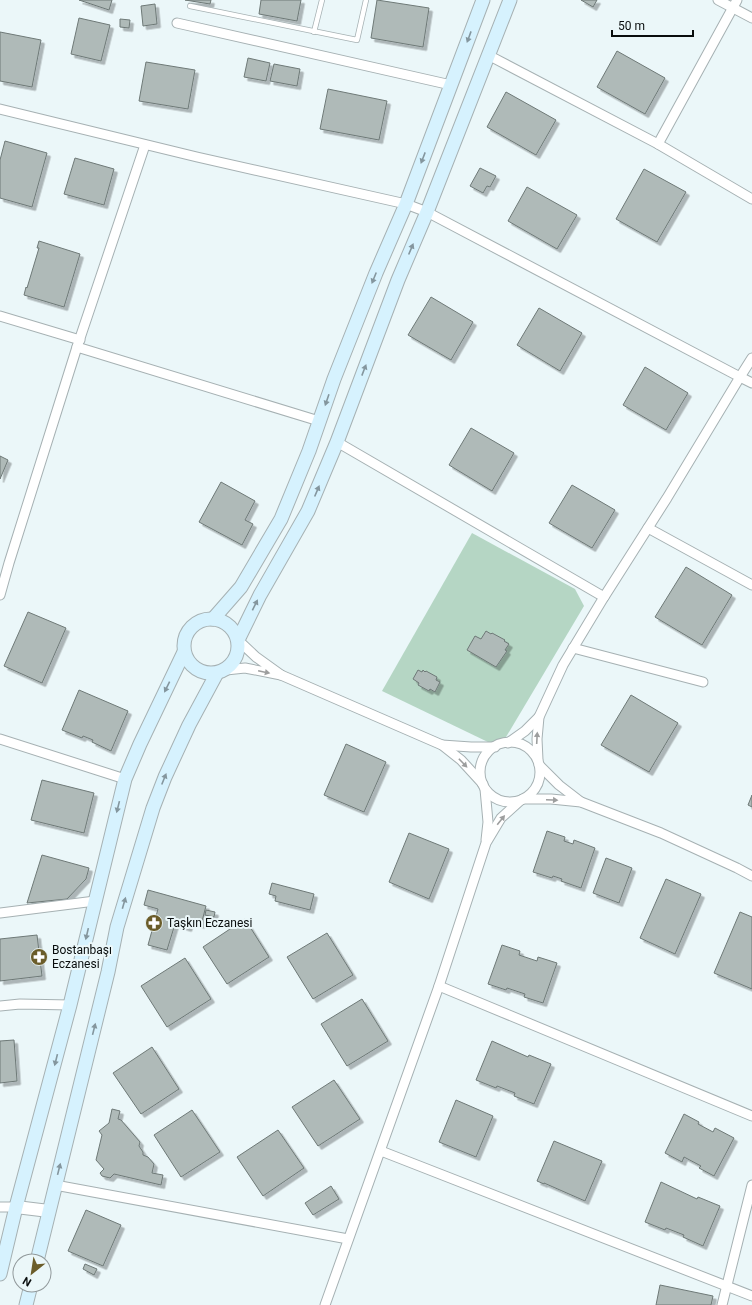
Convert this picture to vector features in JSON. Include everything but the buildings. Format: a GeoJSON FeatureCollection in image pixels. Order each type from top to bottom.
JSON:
{"type":"FeatureCollection","features":[{"type":"Feature","properties":{"kind":"main road"},"geometry":{"type":"LineString","coordinates":[[213,619],[241,587],[281,519],[376,273],[406,204],[482,0]]}},
{"type":"Feature","properties":{"kind":"main road"},"geometry":{"type":"LineString","coordinates":[[238,640],[260,595],[308,511],[337,442],[398,280],[427,212],[510,0]]}},
{"type":"Feature","properties":{"kind":"main road"},"geometry":{"type":"LineString","coordinates":[[39,1253],[108,972],[117,927],[141,846],[165,777],[190,725],[222,672],[232,664],[238,649],[238,640],[235,632],[222,621],[213,619],[196,623],[185,636],[183,644],[187,660],[200,672],[209,674],[222,672]]}},
{"type":"Feature","properties":{"kind":"main road"},"geometry":{"type":"LineString","coordinates":[[0,1274],[16,1207],[70,1005],[125,779],[184,652]]}},
{"type":"Feature","properties":{"kind":"main road"},"geometry":{"type":"LineString","coordinates":[[26,1305],[29,1293]]}},
{"type":"Feature","properties":{"kind":"street"},"geometry":{"type":"LineString","coordinates":[[718,0],[735,4],[752,18]]}},
{"type":"Feature","properties":{"kind":"street"},"geometry":{"type":"LineString","coordinates":[[658,144],[735,4]]}},
{"type":"Feature","properties":{"kind":"street"},"geometry":{"type":"LineString","coordinates":[[177,23],[451,85]]}},
{"type":"Feature","properties":{"kind":"street"},"geometry":{"type":"LineString","coordinates":[[488,55],[658,144],[752,199]]}},
{"type":"Feature","properties":{"kind":"street"},"geometry":{"type":"LineString","coordinates":[[0,109],[145,145],[406,204],[427,212],[752,383]]}},
{"type":"Feature","properties":{"kind":"street"},"geometry":{"type":"LineString","coordinates":[[0,595],[79,344],[145,145]]}},
{"type":"Feature","properties":{"kind":"street"},"geometry":{"type":"LineString","coordinates":[[0,316],[79,344],[319,421]]}},
{"type":"Feature","properties":{"kind":"street"},"geometry":{"type":"LineString","coordinates":[[486,843],[501,818],[522,800],[528,797],[536,789],[540,780],[541,771],[538,762],[537,739],[540,717],[563,665],[752,358]]}},
{"type":"Feature","properties":{"kind":"street"},"geometry":{"type":"LineString","coordinates":[[337,442],[604,597]]}},
{"type":"Feature","properties":{"kind":"street"},"geometry":{"type":"LineString","coordinates":[[648,528],[752,585]]}},
{"type":"Feature","properties":{"kind":"street"},"geometry":{"type":"LineString","coordinates":[[238,640],[256,658],[281,676]]}},
{"type":"Feature","properties":{"kind":"street"},"geometry":{"type":"LineString","coordinates":[[573,648],[703,682]]}},
{"type":"Feature","properties":{"kind":"street"},"geometry":{"type":"LineString","coordinates":[[222,672],[245,668],[281,676],[442,745],[461,760],[490,795],[499,800],[509,803],[522,800],[551,799],[581,802],[661,833],[752,876]]}},
{"type":"Feature","properties":{"kind":"street"},"geometry":{"type":"LineString","coordinates":[[442,745],[495,747],[508,742],[540,717]]}},
{"type":"Feature","properties":{"kind":"street"},"geometry":{"type":"LineString","coordinates":[[0,739],[125,779]]}},
{"type":"Feature","properties":{"kind":"street"},"geometry":{"type":"LineString","coordinates":[[508,742],[522,744],[529,749],[538,762],[559,785],[581,802]]}},
{"type":"Feature","properties":{"kind":"street"},"geometry":{"type":"LineString","coordinates":[[325,1305],[439,986],[486,843],[488,822],[484,786],[480,777],[480,767],[484,757],[495,747]]}},
{"type":"Feature","properties":{"kind":"street"},"geometry":{"type":"LineString","coordinates":[[737,868],[752,872]]}},
{"type":"Feature","properties":{"kind":"street"},"geometry":{"type":"LineString","coordinates":[[0,913],[95,901]]}},
{"type":"Feature","properties":{"kind":"street"},"geometry":{"type":"LineString","coordinates":[[439,986],[752,1116]]}},
{"type":"Feature","properties":{"kind":"street"},"geometry":{"type":"LineString","coordinates":[[0,1006],[20,1004],[70,1005]]}},
{"type":"Feature","properties":{"kind":"street"},"geometry":{"type":"LineString","coordinates":[[381,1151],[752,1296]]}},
{"type":"Feature","properties":{"kind":"street"},"geometry":{"type":"LineString","coordinates":[[55,1185],[348,1239]]}},
{"type":"Feature","properties":{"kind":"street"},"geometry":{"type":"LineString","coordinates":[[722,1305],[752,1185]]}},
{"type":"Feature","properties":{"kind":"street"},"geometry":{"type":"LineString","coordinates":[[0,1207],[16,1207],[49,1211]]}},
{"type":"Feature","properties":{"kind":"lane"},"geometry":{"type":"LineString","coordinates":[[314,32],[322,0]]}},
{"type":"Feature","properties":{"kind":"lane"},"geometry":{"type":"LineString","coordinates":[[190,6],[357,40],[366,0]]}},
{"type":"Feature","properties":{"kind":"green space"},"geometry":{"type":"Polygon","coordinates":[[[472,533],[575,589],[584,606],[506,737],[500,741],[490,743],[382,691],[472,533]]]}},
{"type":"Feature","properties":{"kind":"place","name":"Taşkın Eczanesi"},"geometry":{"type":"Point","coordinates":[154,923]}},
{"type":"Feature","properties":{"kind":"place","name":"Bostanbaşı Eczanesi"},"geometry":{"type":"Point","coordinates":[39,957]}}]}
